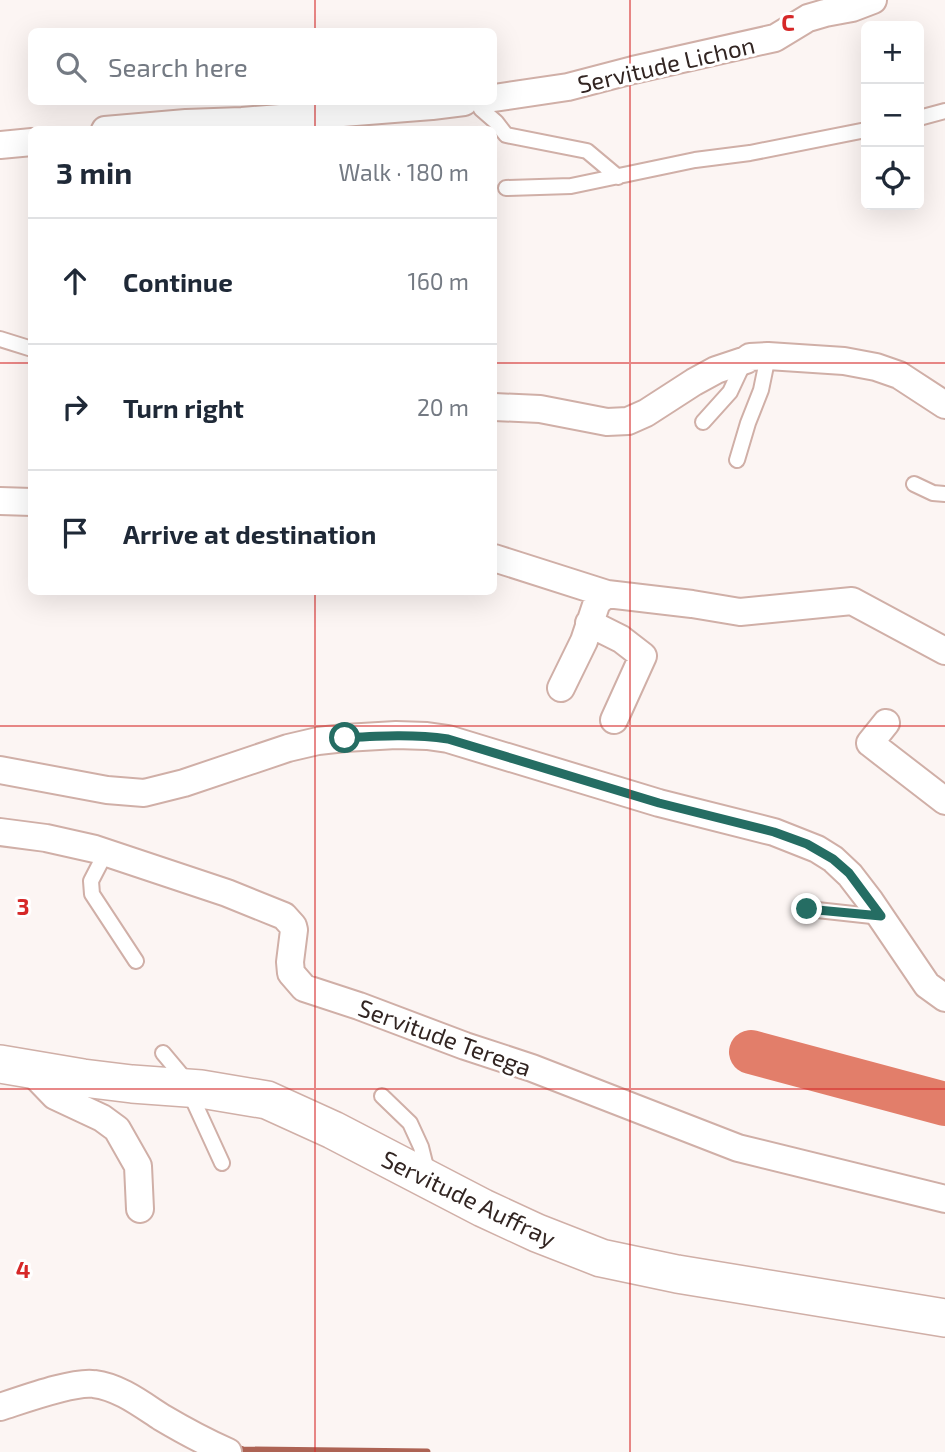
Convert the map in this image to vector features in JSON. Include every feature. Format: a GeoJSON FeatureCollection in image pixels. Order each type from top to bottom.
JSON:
{"type":"FeatureCollection","features":[{"type":"Feature","properties":{"kind":"street","name":"Servitude Lichon"},"geometry":{"type":"LineString","coordinates":[[497,98],[568,87],[775,38],[808,19],[873,0]]}},
{"type":"Feature","properties":{"kind":"street"},"geometry":{"type":"LineString","coordinates":[[151,126],[186,123],[279,124],[333,107],[440,105]]}},
{"type":"Feature","properties":{"kind":"street"},"geometry":{"type":"LineString","coordinates":[[0,145],[28,142]]}},
{"type":"Feature","properties":{"kind":"street"},"geometry":{"type":"LineString","coordinates":[[497,407],[540,409],[607,422],[628,421],[646,413],[716,370],[757,358],[844,361],[876,367],[899,375],[945,405]]}},
{"type":"Feature","properties":{"kind":"street"},"geometry":{"type":"LineString","coordinates":[[0,502],[28,502]]}},
{"type":"Feature","properties":{"kind":"street"},"geometry":{"type":"LineString","coordinates":[[497,559],[607,594],[740,612],[852,601],[945,651]]}},
{"type":"Feature","properties":{"kind":"street"},"geometry":{"type":"LineString","coordinates":[[561,688],[584,641],[597,602],[607,594]]}},
{"type":"Feature","properties":{"kind":"street"},"geometry":{"type":"LineString","coordinates":[[589,622],[621,639],[643,656],[614,720]]}},
{"type":"Feature","properties":{"kind":"street"},"geometry":{"type":"LineString","coordinates":[[886,723],[870,743],[945,801]]}},
{"type":"Feature","properties":{"kind":"street"},"geometry":{"type":"LineString","coordinates":[[0,770],[107,790],[144,793],[318,741],[427,736],[448,739],[659,803],[774,832],[807,844],[833,859],[849,873],[927,985],[945,998]]}},
{"type":"Feature","properties":{"kind":"street","name":"Servitude Terega"},"geometry":{"type":"LineString","coordinates":[[0,832],[46,838],[106,852],[228,893],[284,916],[294,930],[291,973],[304,988],[532,1068],[738,1148],[945,1199]]}},
{"type":"Feature","properties":{"kind":"street"},"geometry":{"type":"LineString","coordinates":[[14,1066],[55,1097],[102,1118],[117,1129],[138,1166],[140,1209]]}},
{"type":"Feature","properties":{"kind":"street","name":"Servitude Auffray"},"geometry":{"type":"LineString","coordinates":[[14,1066],[83,1078],[189,1087],[267,1100],[333,1130],[483,1208],[601,1258],[677,1274],[945,1318]]}},
{"type":"Feature","properties":{"kind":"street"},"geometry":{"type":"LineString","coordinates":[[0,1407],[52,1391],[95,1384],[120,1392],[189,1433],[228,1452]]}},
{"type":"Feature","properties":{"kind":"lane"},"geometry":{"type":"LineString","coordinates":[[479,105],[506,135],[587,151],[618,177]]}},
{"type":"Feature","properties":{"kind":"lane"},"geometry":{"type":"LineString","coordinates":[[924,117],[945,111]]}},
{"type":"Feature","properties":{"kind":"lane"},"geometry":{"type":"LineString","coordinates":[[506,188],[571,186],[695,160],[750,153],[861,131]]}},
{"type":"Feature","properties":{"kind":"lane"},"geometry":{"type":"LineString","coordinates":[[0,339],[28,348]]}},
{"type":"Feature","properties":{"kind":"lane"},"geometry":{"type":"LineString","coordinates":[[703,422],[757,358]]}},
{"type":"Feature","properties":{"kind":"lane"},"geometry":{"type":"LineString","coordinates":[[737,460],[761,390],[757,358]]}},
{"type":"Feature","properties":{"kind":"lane"},"geometry":{"type":"LineString","coordinates":[[914,484],[933,493],[945,494]]}},
{"type":"Feature","properties":{"kind":"lane"},"geometry":{"type":"LineString","coordinates":[[106,852],[91,881],[92,894],[136,961]]}},
{"type":"Feature","properties":{"kind":"lane"},"geometry":{"type":"LineString","coordinates":[[807,909],[881,916]]}},
{"type":"Feature","properties":{"kind":"lane"},"geometry":{"type":"LineString","coordinates":[[163,1053],[189,1087],[222,1163]]}},
{"type":"Feature","properties":{"kind":"lane"},"geometry":{"type":"LineString","coordinates":[[382,1097],[410,1123],[421,1147],[429,1180]]}},
{"type":"Feature","properties":{"kind":"waterway"},"geometry":{"type":"LineString","coordinates":[[751,1052],[945,1104]]}},
{"type":"Feature","properties":{"kind":"waterway"},"geometry":{"type":"LineString","coordinates":[[232,1447],[243,1450],[427,1452]]}},
{"type":"Feature","properties":{"kind":"route"},"geometry":{"type":"LineString","coordinates":[[345,738],[403,735],[448,739],[659,803],[774,832],[817,849],[833,859],[850,875],[881,916],[807,909]]}}]}
